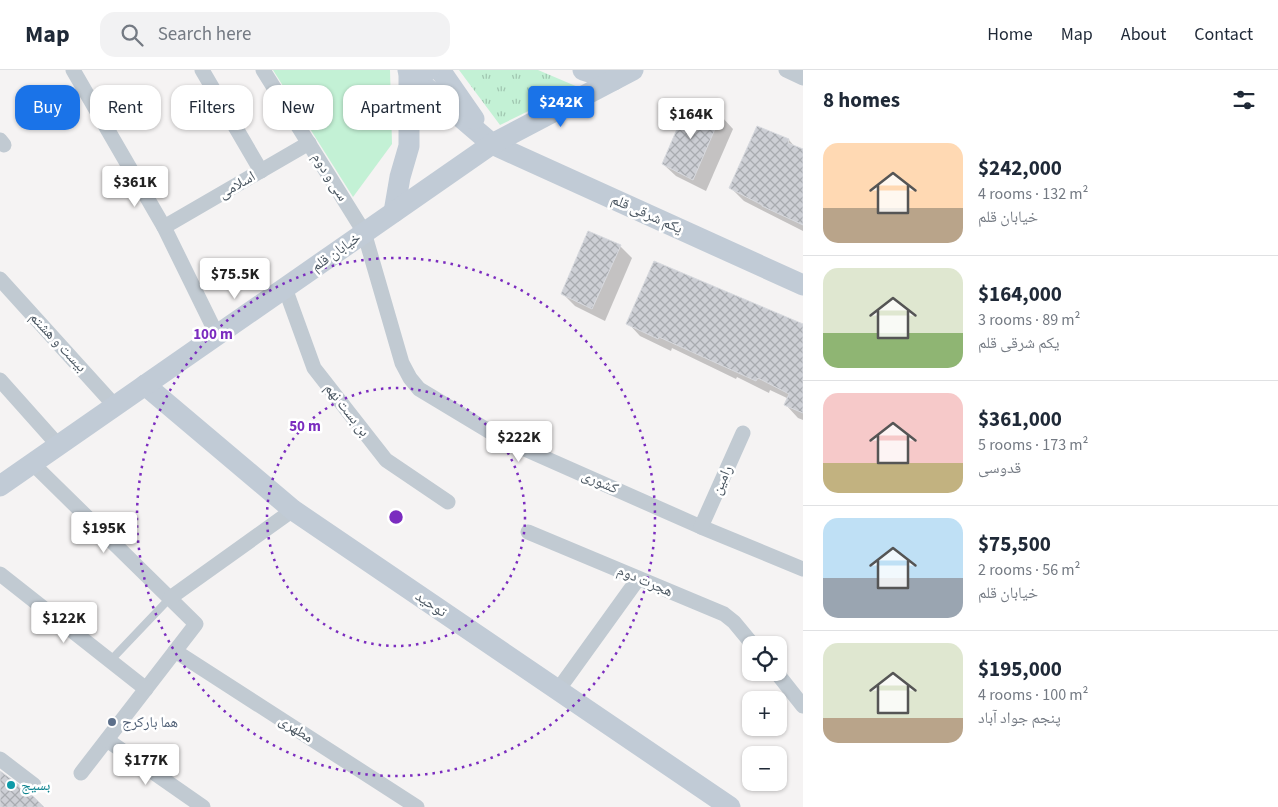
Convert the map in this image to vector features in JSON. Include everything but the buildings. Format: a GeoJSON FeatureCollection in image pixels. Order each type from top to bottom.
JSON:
{"type":"FeatureCollection","features":[{"type":"Feature","properties":{"kind":"street"},"geometry":{"type":"LineString","coordinates":[[73,70],[164,227],[218,335]]}},
{"type":"Feature","properties":{"kind":"street"},"geometry":{"type":"LineString","coordinates":[[202,70],[261,171]]}},
{"type":"Feature","properties":{"kind":"street","name":"سی و دوم"},"geometry":{"type":"LineString","coordinates":[[263,70],[364,232]]}},
{"type":"Feature","properties":{"kind":"street"},"geometry":{"type":"LineString","coordinates":[[440,70],[492,144]]}},
{"type":"Feature","properties":{"kind":"street"},"geometry":{"type":"LineString","coordinates":[[583,70],[614,80]]}},
{"type":"Feature","properties":{"kind":"street","name":"خیابان قلم"},"geometry":{"type":"LineString","coordinates":[[0,486],[492,144],[633,70]]}},
{"type":"Feature","properties":{"kind":"street"},"geometry":{"type":"LineString","coordinates":[[786,70],[803,78]]}},
{"type":"Feature","properties":{"kind":"street"},"geometry":{"type":"LineString","coordinates":[[415,71],[492,144]]}},
{"type":"Feature","properties":{"kind":"street"},"geometry":{"type":"LineString","coordinates":[[394,212],[400,177],[409,146],[415,71]]}},
{"type":"Feature","properties":{"kind":"street","name":"اسلامی"},"geometry":{"type":"LineString","coordinates":[[164,227],[309,143]]}},
{"type":"Feature","properties":{"kind":"street","name":"یکم شرقی قلم"},"geometry":{"type":"LineString","coordinates":[[492,144],[803,285]]}},
{"type":"Feature","properties":{"kind":"street","name":"کشوری"},"geometry":{"type":"LineString","coordinates":[[364,232],[402,363],[410,378],[419,389],[502,439],[701,527],[803,569]]}},
{"type":"Feature","properties":{"kind":"street","name":"بیست و هشتم"},"geometry":{"type":"LineString","coordinates":[[0,279],[115,406]]}},
{"type":"Feature","properties":{"kind":"street","name":"بن بست نهم"},"geometry":{"type":"LineString","coordinates":[[284,288],[314,368],[386,460],[448,502]]}},
{"type":"Feature","properties":{"kind":"street"},"geometry":{"type":"LineString","coordinates":[[0,380],[58,445]]}},
{"type":"Feature","properties":{"kind":"street","name":"توحید"},"geometry":{"type":"LineString","coordinates":[[145,385],[293,510],[730,807]]}},
{"type":"Feature","properties":{"kind":"street","name":"رامین"},"geometry":{"type":"LineString","coordinates":[[701,527],[743,433]]}},
{"type":"Feature","properties":{"kind":"street"},"geometry":{"type":"LineString","coordinates":[[32,464],[196,624],[81,773]]}},
{"type":"Feature","properties":{"kind":"street"},"geometry":{"type":"LineString","coordinates":[[170,598],[293,510]]}},
{"type":"Feature","properties":{"kind":"street","name":"هجرت دوم"},"geometry":{"type":"LineString","coordinates":[[528,532],[724,614],[734,622],[746,636]]}},
{"type":"Feature","properties":{"kind":"street"},"geometry":{"type":"LineString","coordinates":[[0,574],[146,689]]}},
{"type":"Feature","properties":{"kind":"street"},"geometry":{"type":"LineString","coordinates":[[558,690],[638,578]]}},
{"type":"Feature","properties":{"kind":"street","name":"مطهری"},"geometry":{"type":"LineString","coordinates":[[176,651],[417,807]]}},
{"type":"Feature","properties":{"kind":"street"},"geometry":{"type":"LineString","coordinates":[[783,681],[803,706]]}},
{"type":"Feature","properties":{"kind":"street"},"geometry":{"type":"LineString","coordinates":[[107,740],[203,807]]}},
{"type":"Feature","properties":{"kind":"street"},"geometry":{"type":"LineString","coordinates":[[0,759],[34,785]]}},
{"type":"Feature","properties":{"kind":"lane"},"geometry":{"type":"LineString","coordinates":[[110,661],[170,598]]}},
{"type":"Feature","properties":{"kind":"green space"},"geometry":{"type":"Polygon","coordinates":[[[273,70],[390,70],[390,85],[343,85],[343,130],[392,130],[392,144],[353,197],[311,130],[333,130],[333,85],[282,85],[273,70]]]}},
{"type":"Feature","properties":{"kind":"green space"},"geometry":{"type":"Polygon","coordinates":[[[459,70],[538,70],[578,87],[500,125],[459,70]]]}},
{"type":"Feature","properties":{"kind":"place","name":"هما بارکرج"},"geometry":{"type":"Point","coordinates":[112,722]}},
{"type":"Feature","properties":{"kind":"place","name":"بسیج"},"geometry":{"type":"Point","coordinates":[11,785]}}]}
